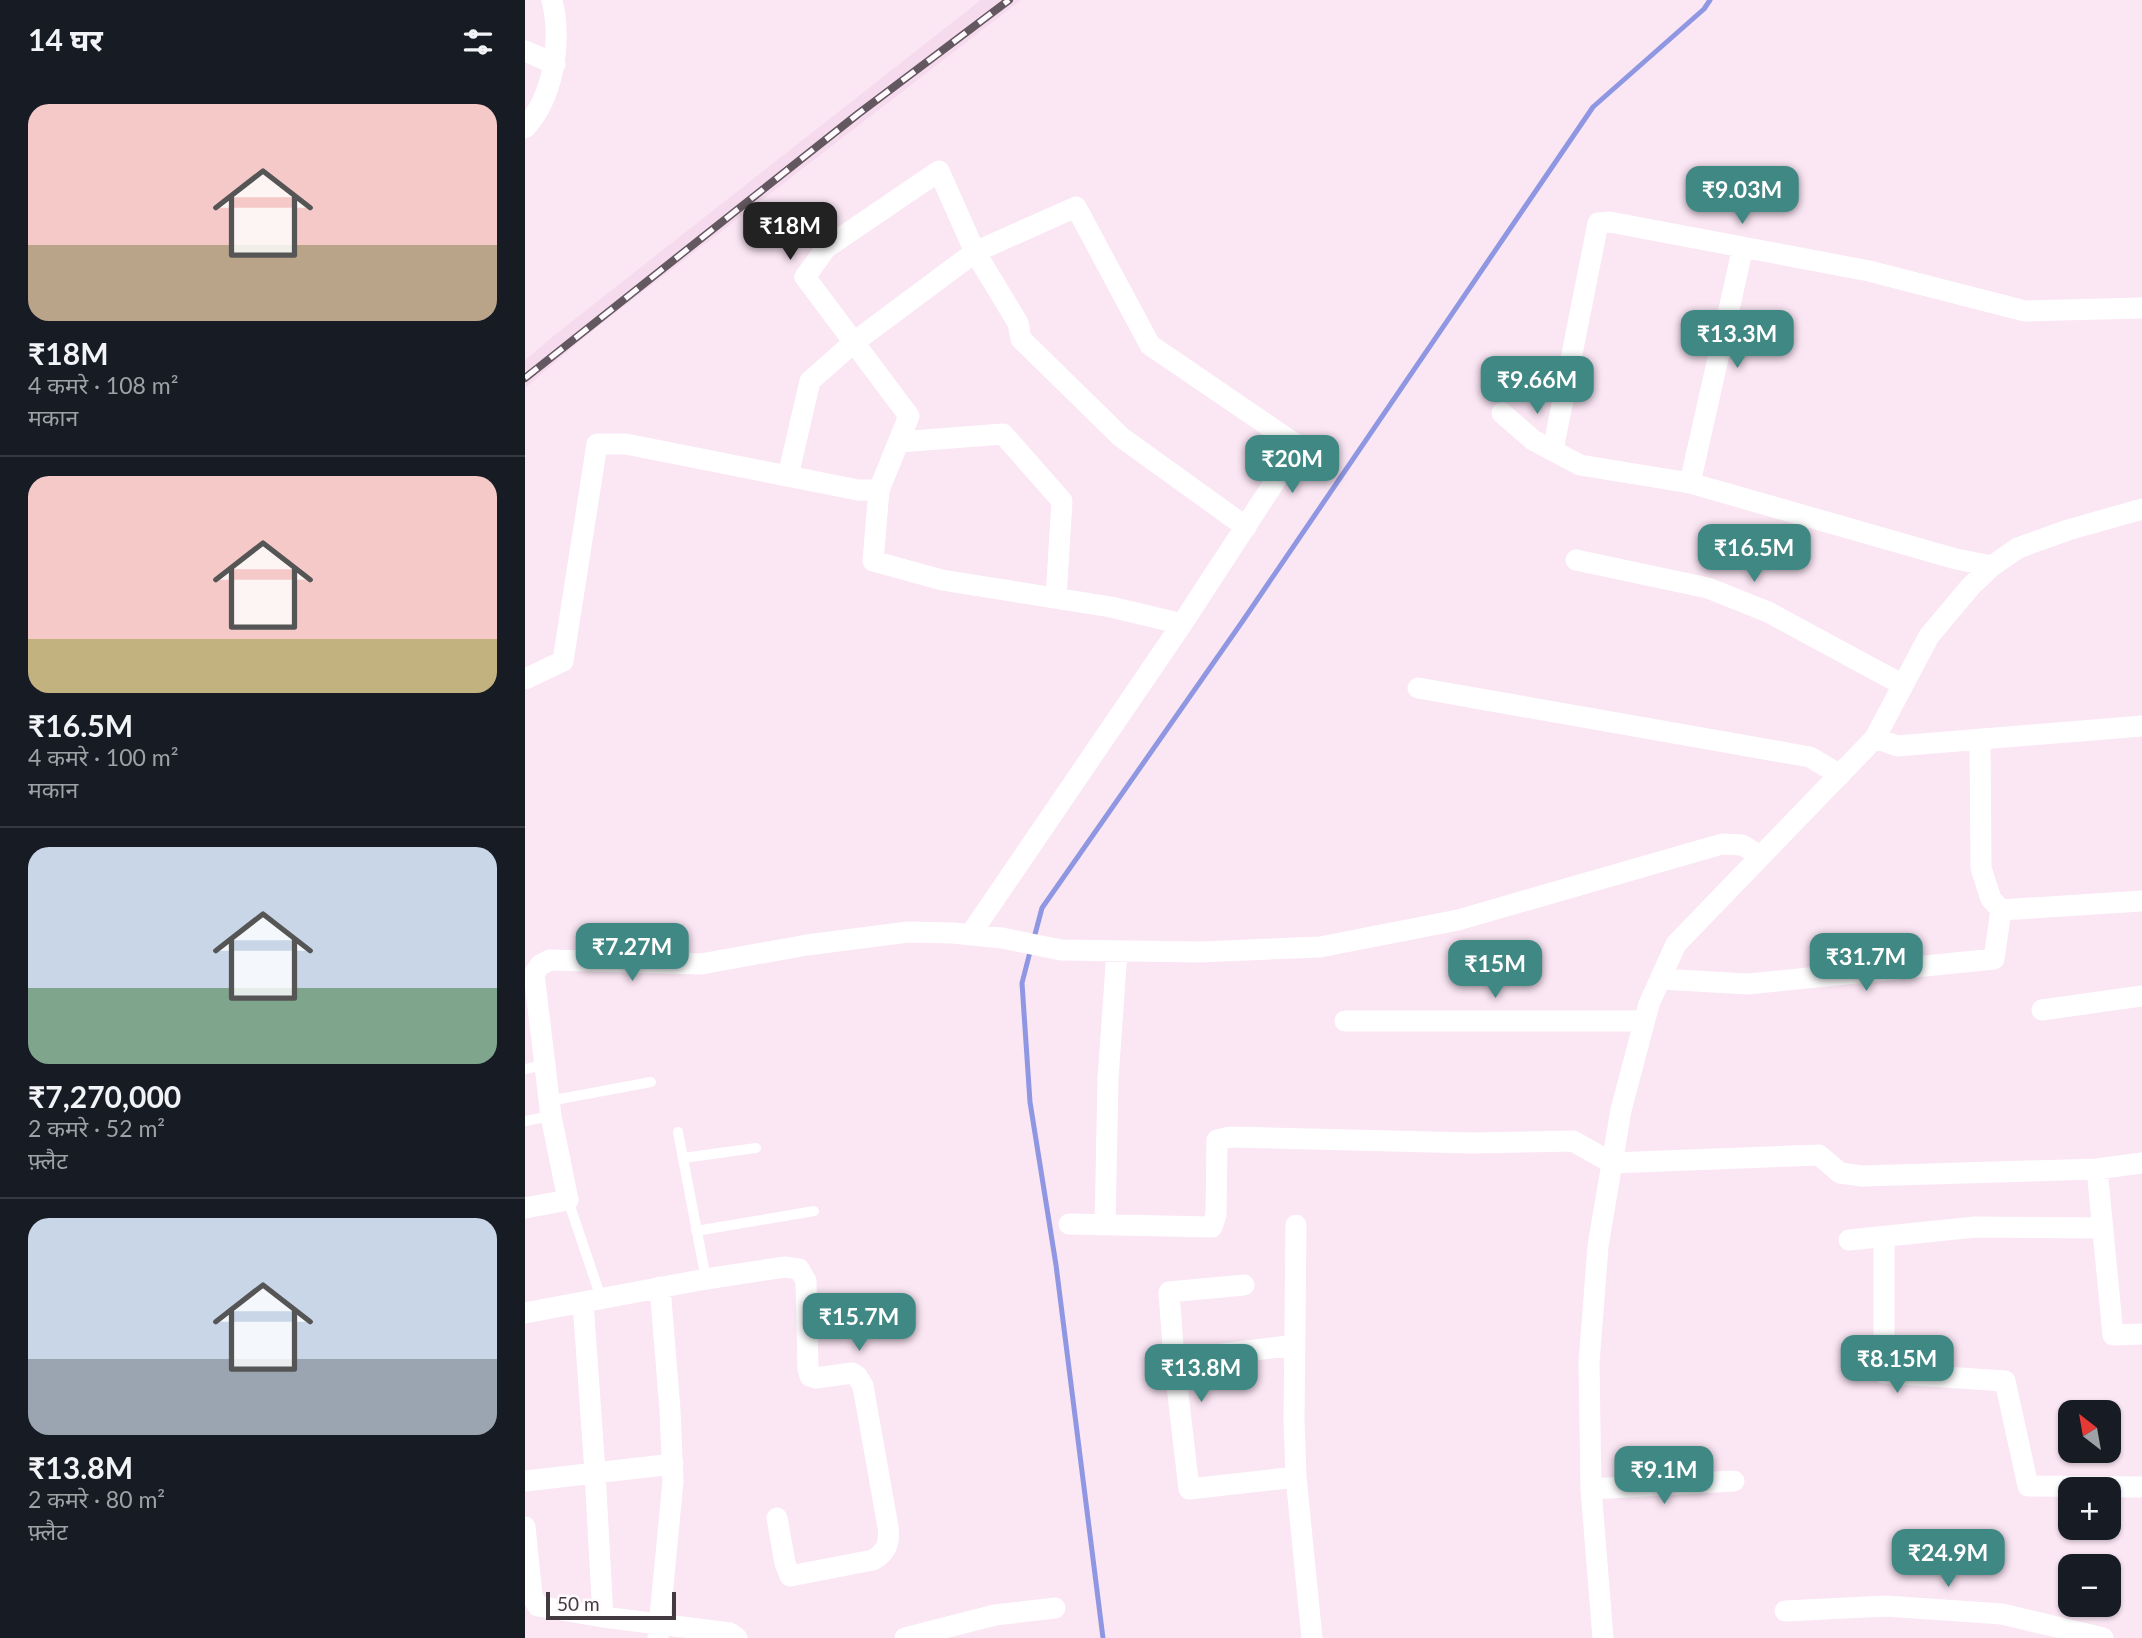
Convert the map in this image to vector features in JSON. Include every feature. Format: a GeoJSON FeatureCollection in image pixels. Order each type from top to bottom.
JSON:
{"type":"FeatureCollection","features":[{"type":"Feature","properties":{"kind":"street"},"geometry":{"type":"LineString","coordinates":[[525,128],[538,113],[555,64],[555,13],[552,0]]}},
{"type":"Feature","properties":{"kind":"street"},"geometry":{"type":"LineString","coordinates":[[525,51],[555,64]]}},
{"type":"Feature","properties":{"kind":"street"},"geometry":{"type":"LineString","coordinates":[[1182,624],[1111,607],[942,580],[873,561],[879,490],[909,416],[805,277],[827,248],[939,171],[975,252],[1018,323],[1021,339],[1121,437],[1246,527]]}},
{"type":"Feature","properties":{"kind":"street"},"geometry":{"type":"LineString","coordinates":[[788,476],[810,381],[853,343],[975,252],[1076,207],[1150,345],[1299,446],[1182,624],[970,935]]}},
{"type":"Feature","properties":{"kind":"street"},"geometry":{"type":"LineString","coordinates":[[1553,450],[1598,223],[1610,222],[1869,271],[2025,311],[2142,308]]}},
{"type":"Feature","properties":{"kind":"street"},"geometry":{"type":"LineString","coordinates":[[1690,483],[1743,247]]}},
{"type":"Feature","properties":{"kind":"street"},"geometry":{"type":"LineString","coordinates":[[1502,413],[1533,440],[1580,465],[1690,483],[1956,559],[1992,566]]}},
{"type":"Feature","properties":{"kind":"street"},"geometry":{"type":"LineString","coordinates":[[899,442],[1003,434],[1062,501],[1056,598]]}},
{"type":"Feature","properties":{"kind":"street"},"geometry":{"type":"LineString","coordinates":[[525,679],[562,661],[597,444],[626,444],[858,490],[879,490]]}},
{"type":"Feature","properties":{"kind":"street"},"geometry":{"type":"LineString","coordinates":[[1603,1638],[1591,1489],[1589,1363],[1598,1246],[1621,1110],[1649,1004],[1660,979],[1677,944],[1875,738],[1929,636],[1971,586],[1992,566],[2018,548],[2068,530],[2142,509]]}},
{"type":"Feature","properties":{"kind":"street"},"geometry":{"type":"LineString","coordinates":[[1576,560],[1708,588],[1768,612],[1903,685]]}},
{"type":"Feature","properties":{"kind":"street"},"geometry":{"type":"LineString","coordinates":[[1418,688],[1809,757],[1840,775]]}},
{"type":"Feature","properties":{"kind":"street"},"geometry":{"type":"LineString","coordinates":[[1875,738],[1898,746],[2142,726]]}},
{"type":"Feature","properties":{"kind":"street"},"geometry":{"type":"LineString","coordinates":[[1660,979],[1748,984],[1994,959],[2001,910],[1991,898],[1981,868],[1980,739]]}},
{"type":"Feature","properties":{"kind":"street"},"geometry":{"type":"LineString","coordinates":[[525,1208],[568,1200],[550,1108],[534,1067],[534,962],[551,960],[701,964],[807,945],[908,932],[1002,938],[1061,950],[1199,952],[1320,947],[1458,920],[1722,844],[1742,845],[1761,856]]}},
{"type":"Feature","properties":{"kind":"street"},"geometry":{"type":"LineString","coordinates":[[2001,910],[2142,901]]}},
{"type":"Feature","properties":{"kind":"street"},"geometry":{"type":"LineString","coordinates":[[1105,1225],[1108,1079],[1117,951]]}},
{"type":"Feature","properties":{"kind":"street"},"geometry":{"type":"LineString","coordinates":[[2042,1010],[2142,996]]}},
{"type":"Feature","properties":{"kind":"street"},"geometry":{"type":"LineString","coordinates":[[1345,1021],[1644,1021]]}},
{"type":"Feature","properties":{"kind":"street"},"geometry":{"type":"LineString","coordinates":[[1069,1224],[1212,1227],[1216,1215],[1217,1140],[1230,1137],[1472,1143],[1573,1141],[1612,1163],[1819,1155],[1840,1173],[1862,1175],[2097,1169],[2142,1163]]}},
{"type":"Feature","properties":{"kind":"street"},"geometry":{"type":"LineString","coordinates":[[2097,1169],[2113,1335],[2142,1334]]}},
{"type":"Feature","properties":{"kind":"street"},"geometry":{"type":"LineString","coordinates":[[1296,1225],[1296,1477],[1312,1638]]}},
{"type":"Feature","properties":{"kind":"street"},"geometry":{"type":"LineString","coordinates":[[1849,1240],[1975,1227],[2102,1228]]}},
{"type":"Feature","properties":{"kind":"street"},"geometry":{"type":"LineString","coordinates":[[1884,1237],[1884,1373],[2005,1381],[2028,1486],[2142,1487]]}},
{"type":"Feature","properties":{"kind":"street"},"geometry":{"type":"LineString","coordinates":[[525,1313],[706,1279],[785,1267],[799,1269],[806,1281],[810,1376],[816,1378],[852,1373],[861,1381],[863,1387],[888,1540],[884,1552],[869,1561],[790,1576],[777,1518]]}},
{"type":"Feature","properties":{"kind":"street"},"geometry":{"type":"LineString","coordinates":[[1244,1285],[1169,1292],[1189,1489],[1296,1477]]}},
{"type":"Feature","properties":{"kind":"street"},"geometry":{"type":"LineString","coordinates":[[659,1631],[673,1481],[660,1287]]}},
{"type":"Feature","properties":{"kind":"street"},"geometry":{"type":"LineString","coordinates":[[592,1300],[595,1472],[603,1617]]}},
{"type":"Feature","properties":{"kind":"street"},"geometry":{"type":"LineString","coordinates":[[1174,1360],[1295,1345]]}},
{"type":"Feature","properties":{"kind":"street"},"geometry":{"type":"LineString","coordinates":[[525,1481],[673,1464]]}},
{"type":"Feature","properties":{"kind":"street"},"geometry":{"type":"LineString","coordinates":[[1591,1489],[1734,1481]]}},
{"type":"Feature","properties":{"kind":"street"},"geometry":{"type":"LineString","coordinates":[[525,1527],[530,1603],[659,1631],[730,1633],[737,1638]]}},
{"type":"Feature","properties":{"kind":"street"},"geometry":{"type":"LineString","coordinates":[[1785,1612],[1887,1606],[2002,1614],[2103,1638]]}},
{"type":"Feature","properties":{"kind":"street"},"geometry":{"type":"LineString","coordinates":[[905,1638],[995,1615],[1055,1608]]}},
{"type":"Feature","properties":{"kind":"lane"},"geometry":{"type":"LineString","coordinates":[[525,1121],[550,1108],[651,1082]]}},
{"type":"Feature","properties":{"kind":"lane"},"geometry":{"type":"LineString","coordinates":[[678,1132],[706,1279]]}},
{"type":"Feature","properties":{"kind":"lane"},"geometry":{"type":"LineString","coordinates":[[683,1158],[756,1148]]}},
{"type":"Feature","properties":{"kind":"lane"},"geometry":{"type":"LineString","coordinates":[[568,1200],[592,1300]]}},
{"type":"Feature","properties":{"kind":"lane"},"geometry":{"type":"LineString","coordinates":[[697,1231],[814,1211]]}},
{"type":"Feature","properties":{"kind":"shaded area"},"geometry":{"type":"Polygon","coordinates":[[[981,0],[1021,0],[592,331],[525,388],[525,360],[981,0]]]}},
{"type":"Feature","properties":{"kind":"waterway"},"geometry":{"type":"LineString","coordinates":[[1034,938],[1042,908],[1242,622],[1593,107],[1704,9],[1710,0]]}},
{"type":"Feature","properties":{"kind":"waterway"},"geometry":{"type":"LineString","coordinates":[[1031,948],[1022,983],[1030,1102],[1056,1265],[1103,1638]]}},
{"type":"Feature","properties":{"kind":"railway"},"geometry":{"type":"LineString","coordinates":[[525,378],[858,114],[1009,0]]}}]}
